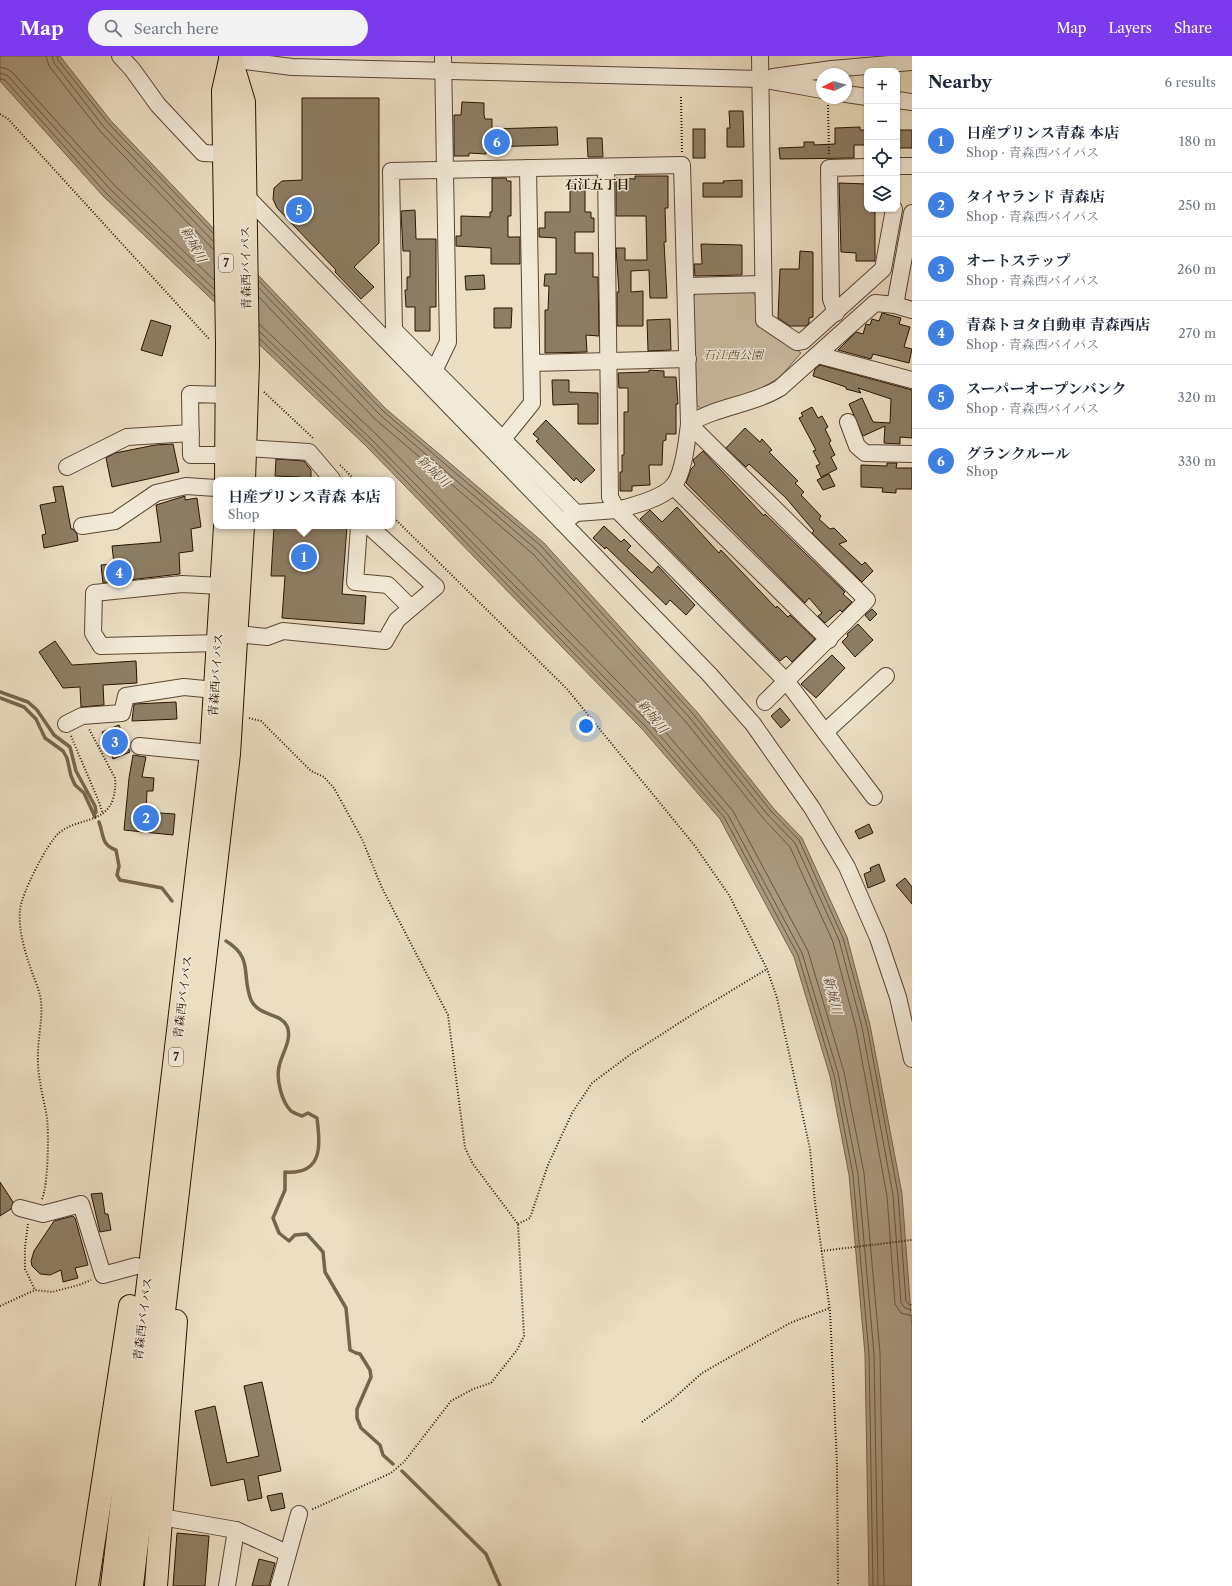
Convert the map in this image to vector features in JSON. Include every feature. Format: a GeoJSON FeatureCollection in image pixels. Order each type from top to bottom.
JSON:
{"type":"FeatureCollection","features":[{"type":"Feature","properties":{"kind":"highway","name":"青森西バイパス"},"geometry":{"type":"LineString","coordinates":[[226,57],[222,91],[227,395],[236,451],[243,477]]}},
{"type":"Feature","properties":{"kind":"highway","name":"青森西バイパス"},"geometry":{"type":"LineString","coordinates":[[226,57],[244,102],[248,363],[248,389],[236,451],[227,477]]}},
{"type":"Feature","properties":{"kind":"highway","name":"青森西バイパス"},"geometry":{"type":"LineString","coordinates":[[132,1586],[149,1423],[223,809],[232,715],[228,638],[222,586],[224,529]]}},
{"type":"Feature","properties":{"kind":"highway","name":"青森西バイパス"},"geometry":{"type":"LineString","coordinates":[[112,1586],[211,753],[215,690],[228,638],[243,529]]}},
{"type":"Feature","properties":{"kind":"highway"},"geometry":{"type":"LineString","coordinates":[[87,1586],[147,1194],[176,1056]]}},
{"type":"Feature","properties":{"kind":"highway"},"geometry":{"type":"LineString","coordinates":[[156,1586],[183,1229],[188,1106]]}},
{"type":"Feature","properties":{"kind":"street"},"geometry":{"type":"LineString","coordinates":[[120,56],[132,69],[158,105],[203,153],[224,154]]}},
{"type":"Feature","properties":{"kind":"street"},"geometry":{"type":"LineString","coordinates":[[760,56],[764,320],[797,342],[804,341],[883,269],[893,212]]}},
{"type":"Feature","properties":{"kind":"street"},"geometry":{"type":"LineString","coordinates":[[226,57],[292,67],[443,63],[760,79],[816,89]]}},
{"type":"Feature","properties":{"kind":"street"},"geometry":{"type":"LineString","coordinates":[[760,79],[832,69],[912,62]]}},
{"type":"Feature","properties":{"kind":"street"},"geometry":{"type":"LineString","coordinates":[[434,372],[448,342],[443,63]]}},
{"type":"Feature","properties":{"kind":"street"},"geometry":{"type":"LineString","coordinates":[[852,95],[864,97]]}},
{"type":"Feature","properties":{"kind":"street"},"geometry":{"type":"LineString","coordinates":[[900,100],[912,102]]}},
{"type":"Feature","properties":{"kind":"street"},"geometry":{"type":"LineString","coordinates":[[563,523],[576,513],[617,510],[648,502],[673,486],[682,465],[689,424],[682,165],[391,171],[394,330],[434,372],[576,513]]}},
{"type":"Feature","properties":{"kind":"street"},"geometry":{"type":"LineString","coordinates":[[900,166],[912,166]]}},
{"type":"Feature","properties":{"kind":"street"},"geometry":{"type":"LineString","coordinates":[[606,167],[610,497],[617,510],[787,682],[874,797]]}},
{"type":"Feature","properties":{"kind":"street"},"geometry":{"type":"LineString","coordinates":[[836,313],[831,299],[829,168],[864,167]]}},
{"type":"Feature","properties":{"kind":"street"},"geometry":{"type":"LineString","coordinates":[[503,439],[532,403],[528,168]]}},
{"type":"Feature","properties":{"kind":"street"},"geometry":{"type":"LineString","coordinates":[[245,199],[563,523],[710,675],[753,724],[812,808],[847,867],[878,938],[898,997],[912,1059]]}},
{"type":"Feature","properties":{"kind":"street"},"geometry":{"type":"LineString","coordinates":[[895,305],[912,213]]}},
{"type":"Feature","properties":{"kind":"street"},"geometry":{"type":"LineString","coordinates":[[686,286],[763,284]]}},
{"type":"Feature","properties":{"kind":"street"},"geometry":{"type":"LineString","coordinates":[[689,424],[702,416],[768,395],[780,388],[875,303],[895,305],[912,310]]}},
{"type":"Feature","properties":{"kind":"street"},"geometry":{"type":"LineString","coordinates":[[818,355],[912,380]]}},
{"type":"Feature","properties":{"kind":"street"},"geometry":{"type":"LineString","coordinates":[[532,362],[688,359]]}},
{"type":"Feature","properties":{"kind":"street"},"geometry":{"type":"LineString","coordinates":[[227,395],[190,394],[191,455],[236,451],[308,452],[330,477]]}},
{"type":"Feature","properties":{"kind":"street"},"geometry":{"type":"LineString","coordinates":[[848,422],[857,446],[865,453],[912,454]]}},
{"type":"Feature","properties":{"kind":"street"},"geometry":{"type":"LineString","coordinates":[[689,424],[867,600],[829,640],[765,702]]}},
{"type":"Feature","properties":{"kind":"street"},"geometry":{"type":"LineString","coordinates":[[67,467],[127,437],[191,433]]}},
{"type":"Feature","properties":{"kind":"street"},"geometry":{"type":"LineString","coordinates":[[82,526],[115,521],[156,494],[186,486],[213,488]]}},
{"type":"Feature","properties":{"kind":"street"},"geometry":{"type":"LineString","coordinates":[[673,486],[829,640]]}},
{"type":"Feature","properties":{"kind":"street"},"geometry":{"type":"LineString","coordinates":[[359,529],[355,582],[388,585],[411,608]]}},
{"type":"Feature","properties":{"kind":"street"},"geometry":{"type":"LineString","coordinates":[[222,586],[182,584],[94,593],[93,633],[101,646],[267,637],[283,631],[385,641],[397,620],[436,587],[373,529]]}},
{"type":"Feature","properties":{"kind":"street"},"geometry":{"type":"LineString","coordinates":[[825,732],[886,676]]}},
{"type":"Feature","properties":{"kind":"street"},"geometry":{"type":"LineString","coordinates":[[66,724],[82,716],[122,712],[126,696],[184,687],[215,690]]}},
{"type":"Feature","properties":{"kind":"street"},"geometry":{"type":"LineString","coordinates":[[139,746],[211,753]]}},
{"type":"Feature","properties":{"kind":"street"},"geometry":{"type":"LineString","coordinates":[[20,1208],[43,1214],[81,1204],[103,1275],[136,1266]]}},
{"type":"Feature","properties":{"kind":"street"},"geometry":{"type":"LineString","coordinates":[[279,1586],[299,1514]]}},
{"type":"Feature","properties":{"kind":"street"},"geometry":{"type":"LineString","coordinates":[[161,1517],[236,1530],[287,1553]]}},
{"type":"Feature","properties":{"kind":"street"},"geometry":{"type":"LineString","coordinates":[[227,1586],[236,1530]]}},
{"type":"Feature","properties":{"kind":"path"},"geometry":{"type":"LineString","coordinates":[[681,97],[682,165]]}},
{"type":"Feature","properties":{"kind":"path"},"geometry":{"type":"LineString","coordinates":[[828,106],[829,168]]}},
{"type":"Feature","properties":{"kind":"path"},"geometry":{"type":"LineString","coordinates":[[0,114],[8,119],[217,349],[227,347]]}},
{"type":"Feature","properties":{"kind":"path"},"geometry":{"type":"LineString","coordinates":[[248,389],[266,393],[316,442]]}},
{"type":"Feature","properties":{"kind":"path"},"geometry":{"type":"LineString","coordinates":[[338,464],[352,477]]}},
{"type":"Feature","properties":{"kind":"path"},"geometry":{"type":"LineString","coordinates":[[395,519],[567,689],[695,846],[729,895],[767,969],[777,998],[810,1149],[821,1251],[830,1308],[837,1464],[838,1586]]}},
{"type":"Feature","properties":{"kind":"path"},"geometry":{"type":"LineString","coordinates":[[232,715],[261,721],[311,771],[324,777],[334,788],[362,839],[382,888],[448,1015],[465,1148],[474,1164],[518,1224],[524,1336],[517,1350],[491,1383],[473,1389],[451,1401],[404,1462],[391,1473],[299,1514]]}},
{"type":"Feature","properties":{"kind":"path"},"geometry":{"type":"LineString","coordinates":[[35,1290],[25,1269],[25,1247],[28,1225],[44,1194],[46,1179],[47,1120],[38,1062],[41,1000],[26,956],[20,930],[21,900],[47,848],[59,833],[72,825],[91,820],[103,814],[111,806],[116,787],[115,778],[82,716]]}},
{"type":"Feature","properties":{"kind":"path"},"geometry":{"type":"LineString","coordinates":[[66,724],[100,802],[103,814]]}},
{"type":"Feature","properties":{"kind":"path"},"geometry":{"type":"LineString","coordinates":[[518,1224],[530,1218],[548,1165],[572,1113],[592,1083],[631,1054],[767,969]]}},
{"type":"Feature","properties":{"kind":"path"},"geometry":{"type":"LineString","coordinates":[[821,1251],[912,1240]]}},
{"type":"Feature","properties":{"kind":"path"},"geometry":{"type":"LineString","coordinates":[[0,1306],[35,1290],[52,1292],[79,1285],[103,1275]]}},
{"type":"Feature","properties":{"kind":"path"},"geometry":{"type":"LineString","coordinates":[[642,1422],[672,1400],[702,1372],[790,1323],[830,1308]]}},
{"type":"Feature","properties":{"kind":"green space","name":"石江西公園"},"geometry":{"type":"Polygon","coordinates":[[[750,290],[757,298],[758,323],[801,353],[780,377],[764,387],[702,410],[694,402],[692,298],[699,291],[750,290]]]}},
{"type":"Feature","properties":{"kind":"water","name":"新城川"},"geometry":{"type":"Polygon","coordinates":[[[0,56],[60,56],[111,121],[385,408],[544,543],[697,712],[774,809],[802,838],[847,937],[870,1025],[902,1194],[912,1328],[912,1586],[869,1586],[865,1354],[849,1175],[830,1076],[794,957],[720,819],[643,730],[366,446],[103,196],[0,81],[0,56]]]}},
{"type":"Feature","properties":{"kind":"building"},"geometry":{"type":"Polygon","coordinates":[[[302,98],[379,98],[379,243],[354,267],[374,287],[361,299],[335,272],[336,270],[277,208],[273,199],[274,188],[282,181],[302,180],[302,98]]]}},
{"type":"Feature","properties":{"kind":"building"},"geometry":{"type":"Polygon","coordinates":[[[462,102],[484,103],[485,119],[492,119],[492,129],[557,127],[558,145],[486,147],[486,154],[469,153],[469,156],[454,156],[454,115],[461,115],[462,102]]]}},
{"type":"Feature","properties":{"kind":"building"},"geometry":{"type":"Polygon","coordinates":[[[729,111],[743,111],[744,147],[727,147],[727,128],[730,128],[729,111]]]}},
{"type":"Feature","properties":{"kind":"building"},"geometry":{"type":"Polygon","coordinates":[[[860,127],[860,130],[864,130],[864,145],[854,145],[854,158],[780,159],[779,148],[804,147],[804,142],[814,142],[814,145],[835,144],[835,128],[860,127]]]}},
{"type":"Feature","properties":{"kind":"building"},"geometry":{"type":"Polygon","coordinates":[[[693,129],[705,129],[705,158],[693,158],[693,129]]]}},
{"type":"Feature","properties":{"kind":"building"},"geometry":{"type":"Polygon","coordinates":[[[900,130],[912,130],[912,148],[900,148],[900,130]]]}},
{"type":"Feature","properties":{"kind":"building"},"geometry":{"type":"Polygon","coordinates":[[[587,138],[602,138],[603,157],[588,157],[587,138]]]}},
{"type":"Feature","properties":{"kind":"building"},"geometry":{"type":"Polygon","coordinates":[[[635,176],[668,176],[668,208],[665,208],[666,242],[664,242],[667,298],[650,298],[649,270],[631,271],[631,292],[643,291],[643,326],[617,326],[617,292],[619,292],[616,248],[625,248],[625,260],[647,260],[646,216],[616,216],[616,178],[635,179],[635,176]]]}},
{"type":"Feature","properties":{"kind":"building"},"geometry":{"type":"Polygon","coordinates":[[[492,178],[506,178],[507,181],[511,181],[511,216],[508,216],[508,237],[520,237],[520,264],[491,264],[491,248],[456,246],[456,236],[461,236],[461,216],[490,217],[490,212],[492,212],[492,178]]]}},
{"type":"Feature","properties":{"kind":"building"},"geometry":{"type":"Polygon","coordinates":[[[570,180],[585,180],[585,212],[591,212],[591,218],[594,218],[594,232],[575,232],[575,253],[593,253],[593,277],[598,277],[599,336],[586,335],[587,352],[545,353],[545,310],[548,310],[549,286],[544,286],[545,274],[556,274],[556,238],[539,237],[539,228],[545,228],[545,212],[570,212],[570,180]]]}},
{"type":"Feature","properties":{"kind":"building"},"geometry":{"type":"Polygon","coordinates":[[[742,180],[742,197],[703,197],[703,183],[724,183],[723,181],[742,180]]]}},
{"type":"Feature","properties":{"kind":"building"},"geometry":{"type":"Polygon","coordinates":[[[839,183],[864,184],[864,212],[875,212],[875,261],[856,261],[856,253],[841,252],[839,183]]]}},
{"type":"Feature","properties":{"kind":"building"},"geometry":{"type":"Polygon","coordinates":[[[415,210],[416,239],[436,239],[436,307],[430,307],[430,331],[415,331],[415,307],[406,307],[405,290],[407,290],[407,277],[410,277],[410,251],[403,251],[401,211],[415,210]]]}},
{"type":"Feature","properties":{"kind":"building"},"geometry":{"type":"Polygon","coordinates":[[[701,244],[742,245],[742,275],[695,276],[694,264],[702,264],[701,244]]]}},
{"type":"Feature","properties":{"kind":"building"},"geometry":{"type":"Polygon","coordinates":[[[800,251],[813,252],[813,317],[809,318],[809,323],[806,326],[790,326],[778,318],[780,269],[799,269],[800,251]]]}},
{"type":"Feature","properties":{"kind":"building"},"geometry":{"type":"Polygon","coordinates":[[[484,275],[485,289],[466,290],[465,276],[484,275]]]}},
{"type":"Feature","properties":{"kind":"building"},"geometry":{"type":"Polygon","coordinates":[[[494,308],[512,308],[511,328],[494,328],[494,308]]]}},
{"type":"Feature","properties":{"kind":"building"},"geometry":{"type":"Polygon","coordinates":[[[882,313],[901,318],[899,324],[910,327],[904,347],[912,349],[909,363],[873,354],[871,359],[838,350],[856,332],[863,334],[866,324],[870,325],[872,319],[879,321],[882,313]]]}},
{"type":"Feature","properties":{"kind":"building"},"geometry":{"type":"Polygon","coordinates":[[[670,319],[671,350],[648,351],[647,320],[670,319]]]}},
{"type":"Feature","properties":{"kind":"building"},"geometry":{"type":"Polygon","coordinates":[[[151,320],[171,326],[162,356],[141,350],[151,320]]]}},
{"type":"Feature","properties":{"kind":"building"},"geometry":{"type":"Polygon","coordinates":[[[820,365],[912,390],[912,438],[900,437],[900,444],[884,443],[885,426],[863,436],[849,404],[862,398],[873,422],[890,423],[891,399],[858,388],[861,393],[846,389],[846,387],[813,376],[815,369],[820,365]]]}},
{"type":"Feature","properties":{"kind":"building"},"geometry":{"type":"Polygon","coordinates":[[[649,370],[664,371],[664,377],[676,377],[678,404],[676,404],[676,434],[666,434],[666,440],[663,441],[662,465],[649,465],[650,485],[632,486],[632,491],[620,491],[620,472],[622,472],[622,455],[624,455],[624,412],[628,412],[628,388],[619,388],[618,373],[649,372],[649,370]]]}},
{"type":"Feature","properties":{"kind":"building"},"geometry":{"type":"Polygon","coordinates":[[[552,380],[569,380],[569,392],[598,393],[598,424],[578,424],[578,404],[553,405],[552,380]]]}},
{"type":"Feature","properties":{"kind":"building"},"geometry":{"type":"Polygon","coordinates":[[[812,407],[818,418],[822,416],[828,427],[825,429],[831,441],[829,443],[835,455],[831,457],[837,469],[821,477],[816,466],[820,464],[813,451],[816,450],[799,418],[803,416],[801,413],[812,407]]]}},
{"type":"Feature","properties":{"kind":"building"},"geometry":{"type":"Polygon","coordinates":[[[546,420],[595,470],[581,483],[576,478],[574,481],[536,441],[539,439],[533,434],[546,420]]]}},
{"type":"Feature","properties":{"kind":"building"},"geometry":{"type":"Polygon","coordinates":[[[745,428],[760,442],[762,439],[772,450],[769,452],[798,481],[795,483],[804,492],[801,495],[821,516],[819,519],[830,529],[834,528],[847,541],[839,544],[862,565],[865,562],[873,571],[862,582],[812,533],[814,531],[786,498],[749,464],[746,467],[726,448],[745,428]]]}},
{"type":"Feature","properties":{"kind":"building"},"geometry":{"type":"Polygon","coordinates":[[[173,444],[179,472],[112,487],[106,458],[115,453],[155,445],[173,444]]]}},
{"type":"Feature","properties":{"kind":"building"},"geometry":{"type":"Polygon","coordinates":[[[703,451],[764,516],[765,514],[845,592],[843,594],[852,602],[842,612],[840,610],[825,623],[818,616],[822,613],[809,598],[805,603],[686,483],[691,469],[695,465],[693,460],[703,451]]]}},
{"type":"Feature","properties":{"kind":"building"},"geometry":{"type":"Polygon","coordinates":[[[276,459],[304,461],[311,470],[311,477],[275,476],[276,459]]]}},
{"type":"Feature","properties":{"kind":"building"},"geometry":{"type":"Polygon","coordinates":[[[887,463],[897,463],[896,468],[912,468],[912,489],[896,489],[896,493],[882,492],[883,488],[861,487],[861,465],[887,466],[887,463]]]}},
{"type":"Feature","properties":{"kind":"building"},"geometry":{"type":"Polygon","coordinates":[[[829,474],[835,486],[823,490],[817,480],[829,474]]]}},
{"type":"Feature","properties":{"kind":"building"},"geometry":{"type":"Polygon","coordinates":[[[63,486],[71,529],[73,529],[77,534],[78,541],[44,548],[42,535],[46,534],[40,505],[56,502],[53,487],[63,486]]]}},
{"type":"Feature","properties":{"kind":"building"},"geometry":{"type":"Polygon","coordinates":[[[185,496],[185,500],[197,498],[201,527],[191,529],[193,551],[179,553],[180,574],[103,583],[101,565],[114,564],[112,546],[161,542],[156,505],[185,496]]]}},
{"type":"Feature","properties":{"kind":"building"},"geometry":{"type":"Polygon","coordinates":[[[677,507],[719,553],[721,550],[776,608],[777,606],[788,617],[790,615],[815,639],[792,662],[786,656],[780,661],[640,519],[650,510],[662,522],[677,507]]]}},
{"type":"Feature","properties":{"kind":"building"},"geometry":{"type":"Polygon","coordinates":[[[604,526],[621,542],[624,539],[631,546],[627,550],[652,573],[658,566],[695,605],[686,615],[670,600],[666,605],[606,547],[605,549],[593,538],[604,526]]]}},
{"type":"Feature","properties":{"kind":"building"},"geometry":{"type":"Polygon","coordinates":[[[274,529],[347,529],[342,594],[366,596],[364,624],[282,618],[285,576],[271,576],[274,529]]]}},
{"type":"Feature","properties":{"kind":"building"},"geometry":{"type":"Polygon","coordinates":[[[872,609],[877,614],[870,621],[865,615],[872,609]]]}},
{"type":"Feature","properties":{"kind":"building"},"geometry":{"type":"Polygon","coordinates":[[[858,624],[873,640],[855,657],[842,642],[848,636],[847,634],[858,624]]]}},
{"type":"Feature","properties":{"kind":"building"},"geometry":{"type":"Polygon","coordinates":[[[55,641],[72,665],[136,661],[137,683],[103,685],[104,705],[81,707],[80,687],[63,688],[39,652],[55,641]]]}},
{"type":"Feature","properties":{"kind":"building"},"geometry":{"type":"Polygon","coordinates":[[[832,655],[845,668],[816,698],[801,684],[832,655]]]}},
{"type":"Feature","properties":{"kind":"building"},"geometry":{"type":"Polygon","coordinates":[[[176,702],[177,719],[132,721],[134,704],[176,702]]]}},
{"type":"Feature","properties":{"kind":"building"},"geometry":{"type":"Polygon","coordinates":[[[780,708],[790,720],[781,728],[771,716],[780,708]]]}},
{"type":"Feature","properties":{"kind":"building"},"geometry":{"type":"Polygon","coordinates":[[[119,725],[130,752],[113,759],[102,732],[119,725]]]}},
{"type":"Feature","properties":{"kind":"building"},"geometry":{"type":"Polygon","coordinates":[[[133,755],[146,757],[142,777],[154,778],[153,791],[147,791],[146,812],[175,814],[173,835],[124,830],[129,778],[133,755]]]}},
{"type":"Feature","properties":{"kind":"building"},"geometry":{"type":"Polygon","coordinates":[[[869,824],[873,833],[859,839],[855,831],[869,824]]]}},
{"type":"Feature","properties":{"kind":"building"},"geometry":{"type":"Polygon","coordinates":[[[879,864],[885,881],[868,888],[864,874],[871,871],[870,868],[879,864]]]}},
{"type":"Feature","properties":{"kind":"building"},"geometry":{"type":"Polygon","coordinates":[[[905,878],[912,887],[912,904],[896,885],[905,878]]]}},
{"type":"Feature","properties":{"kind":"building"},"geometry":{"type":"Polygon","coordinates":[[[0,1182],[13,1202],[11,1209],[0,1216],[0,1182]]]}},
{"type":"Feature","properties":{"kind":"building"},"geometry":{"type":"Polygon","coordinates":[[[102,1193],[105,1214],[108,1214],[111,1230],[100,1232],[91,1194],[102,1193]]]}},
{"type":"Feature","properties":{"kind":"building"},"geometry":{"type":"Polygon","coordinates":[[[73,1216],[75,1218],[88,1265],[75,1268],[78,1278],[63,1282],[61,1270],[50,1275],[40,1274],[32,1266],[31,1261],[34,1251],[54,1221],[73,1216]]]}},
{"type":"Feature","properties":{"kind":"building"},"geometry":{"type":"Polygon","coordinates":[[[262,1382],[281,1471],[258,1476],[262,1498],[248,1501],[244,1479],[211,1486],[195,1411],[215,1406],[227,1463],[259,1456],[244,1386],[262,1382]]]}},
{"type":"Feature","properties":{"kind":"building"},"geometry":{"type":"Polygon","coordinates":[[[282,1493],[285,1508],[271,1511],[267,1496],[282,1493]]]}},
{"type":"Feature","properties":{"kind":"building"},"geometry":{"type":"Polygon","coordinates":[[[177,1533],[209,1536],[205,1586],[173,1586],[177,1533]]]}},
{"type":"Feature","properties":{"kind":"building"},"geometry":{"type":"Polygon","coordinates":[[[259,1559],[275,1563],[269,1586],[252,1586],[259,1559]]]}},
{"type":"Feature","properties":{"kind":"waterway"},"geometry":{"type":"LineString","coordinates":[[0,692],[28,702],[37,710],[54,735],[70,747],[76,771],[95,806],[96,812],[94,815]]}},
{"type":"Feature","properties":{"kind":"waterway"},"geometry":{"type":"LineString","coordinates":[[0,698],[24,707],[36,719],[45,738],[63,751],[67,758],[71,776],[75,785],[84,793],[95,817]]}},
{"type":"Feature","properties":{"kind":"waterway"},"geometry":{"type":"LineString","coordinates":[[99,822],[105,842],[111,848],[116,850],[119,866],[117,875],[120,880],[162,888],[172,901]]}},
{"type":"Feature","properties":{"kind":"waterway"},"geometry":{"type":"LineString","coordinates":[[226,941],[235,947],[244,961],[248,991],[251,1000],[259,1009],[280,1018],[287,1026],[289,1036],[288,1042],[280,1062],[278,1072],[282,1097],[291,1111],[302,1116],[308,1113],[317,1118],[319,1138],[317,1156],[313,1163],[307,1168],[298,1172],[285,1172],[285,1190],[273,1218],[279,1233],[289,1241],[295,1235],[307,1234],[323,1252],[325,1272],[346,1308],[350,1350],[360,1354],[370,1370],[371,1377],[357,1409],[357,1418],[361,1428],[380,1445],[383,1455],[393,1464]]}},
{"type":"Feature","properties":{"kind":"waterway"},"geometry":{"type":"LineString","coordinates":[[402,1471],[486,1554],[500,1586]]}},
{"type":"Feature","properties":{"kind":"place","name":"グランクルール"},"geometry":{"type":"Point","coordinates":[497,142]}},
{"type":"Feature","properties":{"kind":"place","name":"スーパーオープンバンク"},"geometry":{"type":"Point","coordinates":[299,210]}},
{"type":"Feature","properties":{"kind":"place","name":"日産プリンス青森 本店"},"geometry":{"type":"Point","coordinates":[304,557]}},
{"type":"Feature","properties":{"kind":"place","name":"青森トヨタ自動車 青森西店"},"geometry":{"type":"Point","coordinates":[119,573]}},
{"type":"Feature","properties":{"kind":"place","name":"オートステップ"},"geometry":{"type":"Point","coordinates":[115,742]}},
{"type":"Feature","properties":{"kind":"place","name":"タイヤランド 青森店"},"geometry":{"type":"Point","coordinates":[146,818]}},
{"type":"Feature","properties":{"kind":"district","name":"石江五丁目"},"geometry":{"type":"Point","coordinates":[597,184]}}]}
